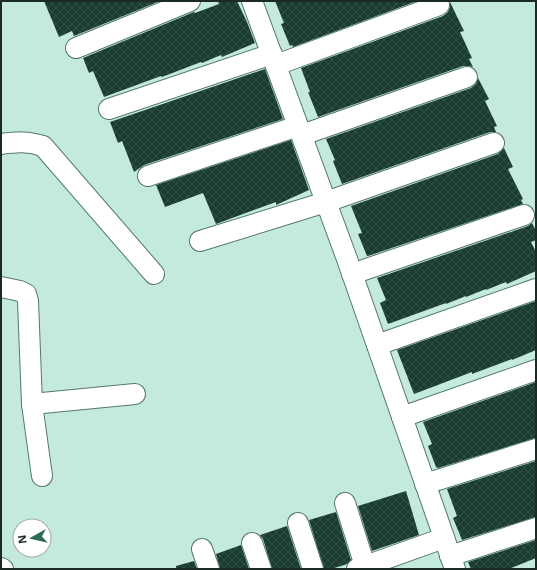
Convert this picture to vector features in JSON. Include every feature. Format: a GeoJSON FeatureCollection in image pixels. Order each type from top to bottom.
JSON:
{"type":"FeatureCollection","features":[{"type":"Feature","properties":{"kind":"street"},"geometry":{"type":"LineString","coordinates":[[76,48],[190,1]]}},
{"type":"Feature","properties":{"kind":"street"},"geometry":{"type":"LineString","coordinates":[[252,1],[352,274],[449,554]]}},
{"type":"Feature","properties":{"kind":"street"},"geometry":{"type":"LineString","coordinates":[[109,109],[274,59],[439,4]]}},
{"type":"Feature","properties":{"kind":"street"},"geometry":{"type":"LineString","coordinates":[[148,176],[467,77]]}},
{"type":"Feature","properties":{"kind":"street"},"geometry":{"type":"LineString","coordinates":[[1,144],[20,142],[34,143],[43,146],[154,274]]}},
{"type":"Feature","properties":{"kind":"street"},"geometry":{"type":"LineString","coordinates":[[200,241],[326,202],[494,143]]}},
{"type":"Feature","properties":{"kind":"street"},"geometry":{"type":"LineString","coordinates":[[352,274],[524,215]]}},
{"type":"Feature","properties":{"kind":"street"},"geometry":{"type":"LineString","coordinates":[[1,287],[20,291],[26,294],[28,301],[32,404],[42,476]]}},
{"type":"Feature","properties":{"kind":"street"},"geometry":{"type":"LineString","coordinates":[[377,345],[536,289]]}},
{"type":"Feature","properties":{"kind":"street"},"geometry":{"type":"LineString","coordinates":[[402,417],[536,370]]}},
{"type":"Feature","properties":{"kind":"street"},"geometry":{"type":"LineString","coordinates":[[32,404],[135,394]]}},
{"type":"Feature","properties":{"kind":"street"},"geometry":{"type":"LineString","coordinates":[[425,484],[536,449]]}},
{"type":"Feature","properties":{"kind":"street"},"geometry":{"type":"LineString","coordinates":[[345,503],[361,568],[449,554],[536,528]]}},
{"type":"Feature","properties":{"kind":"street"},"geometry":{"type":"LineString","coordinates":[[298,523],[313,569]]}},
{"type":"Feature","properties":{"kind":"street"},"geometry":{"type":"LineString","coordinates":[[252,543],[261,569]]}},
{"type":"Feature","properties":{"kind":"street"},"geometry":{"type":"LineString","coordinates":[[202,549],[209,569]]}},
{"type":"Feature","properties":{"kind":"building"},"geometry":{"type":"Polygon","coordinates":[[[44,1],[160,1],[74,36],[72,31],[59,37],[44,1]]]}},
{"type":"Feature","properties":{"kind":"building"},"geometry":{"type":"Polygon","coordinates":[[[218,1],[237,1],[255,43],[222,57],[221,55],[104,97],[93,71],[89,73],[83,58],[194,12],[195,13],[219,4],[218,1]]]}},
{"type":"Feature","properties":{"kind":"building"},"geometry":{"type":"Polygon","coordinates":[[[275,1],[417,1],[293,47],[292,45],[290,46],[281,24],[284,23],[275,1]]]}},
{"type":"Feature","properties":{"kind":"building"},"geometry":{"type":"Polygon","coordinates":[[[450,2],[464,31],[460,32],[472,58],[469,59],[473,67],[463,66],[318,117],[308,92],[310,92],[301,68],[443,16],[448,12],[450,2]]]}},
{"type":"Feature","properties":{"kind":"building"},"geometry":{"type":"Polygon","coordinates":[[[265,69],[283,119],[144,165],[134,172],[122,141],[118,143],[110,122],[265,69]]]}},
{"type":"Feature","properties":{"kind":"building"},"geometry":{"type":"Polygon","coordinates":[[[478,78],[489,99],[485,101],[497,126],[494,127],[496,132],[490,132],[342,184],[333,161],[335,160],[326,139],[471,88],[476,84],[478,78]]]}},
{"type":"Feature","properties":{"kind":"building"},"geometry":{"type":"Polygon","coordinates":[[[291,140],[309,190],[276,205],[276,202],[216,224],[203,193],[165,207],[156,185],[291,140]]]}},
{"type":"Feature","properties":{"kind":"building"},"geometry":{"type":"Polygon","coordinates":[[[504,148],[513,167],[508,169],[523,199],[521,200],[523,204],[367,256],[358,234],[362,233],[351,206],[498,154],[504,148]]]}},
{"type":"Feature","properties":{"kind":"building"},"geometry":{"type":"Polygon","coordinates":[[[532,223],[536,231],[536,240],[531,242],[536,252],[536,271],[507,284],[506,282],[388,324],[380,303],[386,300],[377,278],[528,226],[532,223]]]}},
{"type":"Feature","properties":{"kind":"building"},"geometry":{"type":"Polygon","coordinates":[[[536,301],[536,350],[512,360],[472,374],[472,372],[414,394],[397,350],[536,301]]]}},
{"type":"Feature","properties":{"kind":"building"},"geometry":{"type":"Polygon","coordinates":[[[536,382],[536,438],[438,468],[436,467],[428,446],[432,444],[423,422],[536,382]]]}},
{"type":"Feature","properties":{"kind":"building"},"geometry":{"type":"Polygon","coordinates":[[[536,461],[536,517],[462,540],[453,518],[457,516],[447,489],[536,461]]]}},
{"type":"Feature","properties":{"kind":"building"},"geometry":{"type":"Polygon","coordinates":[[[406,491],[419,535],[372,551],[358,506],[406,491]]]}},
{"type":"Feature","properties":{"kind":"building"},"geometry":{"type":"Polygon","coordinates":[[[336,512],[351,560],[347,564],[341,566],[331,569],[324,569],[309,520],[336,512]]]}},
{"type":"Feature","properties":{"kind":"building"},"geometry":{"type":"Polygon","coordinates":[[[287,526],[301,569],[272,569],[263,539],[260,535],[287,526]]]}},
{"type":"Feature","properties":{"kind":"building"},"geometry":{"type":"Polygon","coordinates":[[[536,540],[536,558],[509,569],[471,569],[468,562],[536,540]]]}},
{"type":"Feature","properties":{"kind":"building"},"geometry":{"type":"Polygon","coordinates":[[[241,545],[249,569],[220,569],[216,554],[241,545]]]}},
{"type":"Feature","properties":{"kind":"building"},"geometry":{"type":"Polygon","coordinates":[[[194,561],[197,569],[176,569],[176,566],[194,561]]]}}]}
